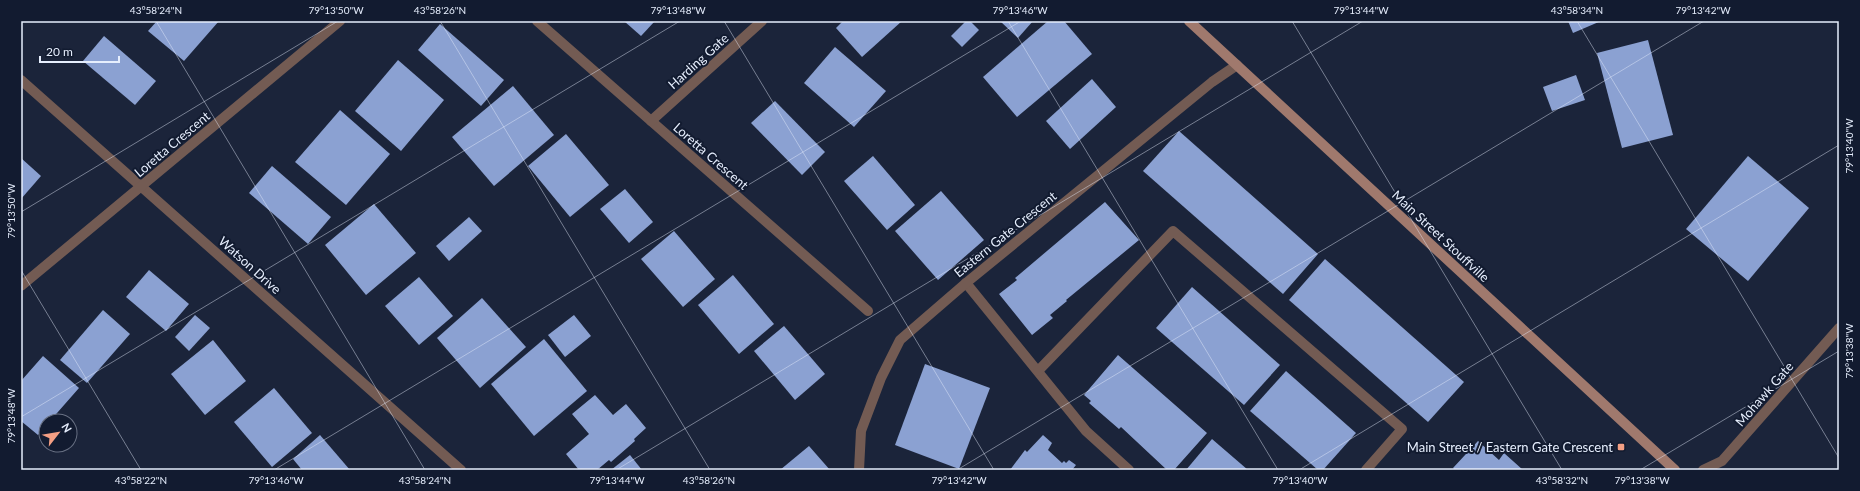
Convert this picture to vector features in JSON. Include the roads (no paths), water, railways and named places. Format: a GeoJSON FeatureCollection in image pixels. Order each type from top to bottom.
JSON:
{"type":"FeatureCollection","features":[{"type":"Feature","properties":{"kind":"main road","name":"Main Street Stouffville"},"geometry":{"type":"LineString","coordinates":[[1189,21],[1675,470]]}},
{"type":"Feature","properties":{"kind":"street","name":"Loretta Crescent"},"geometry":{"type":"LineString","coordinates":[[21,286],[340,21]]}},
{"type":"Feature","properties":{"kind":"street","name":"Loretta Crescent"},"geometry":{"type":"LineString","coordinates":[[537,21],[868,311]]}},
{"type":"Feature","properties":{"kind":"street","name":"Harding Gate"},"geometry":{"type":"LineString","coordinates":[[651,121],[762,21]]}},
{"type":"Feature","properties":{"kind":"street","name":"Eastern Gate Crescent"},"geometry":{"type":"LineString","coordinates":[[860,470],[861,431],[881,378],[900,340],[966,283],[1212,82],[1237,65]]}},
{"type":"Feature","properties":{"kind":"street","name":"Watson Drive"},"geometry":{"type":"LineString","coordinates":[[21,80],[461,470]]}},
{"type":"Feature","properties":{"kind":"street"},"geometry":{"type":"LineString","coordinates":[[1038,371],[1173,231],[1402,429],[1366,470]]}},
{"type":"Feature","properties":{"kind":"street"},"geometry":{"type":"LineString","coordinates":[[966,283],[1086,431],[1129,470]]}},
{"type":"Feature","properties":{"kind":"street","name":"Mohawk Gate"},"geometry":{"type":"LineString","coordinates":[[1704,470],[1722,462],[1839,328]]}},
{"type":"Feature","properties":{"kind":"place","name":"Main Street / Eastern Gate Crescent"},"geometry":{"type":"Point","coordinates":[1621,447]}}]}
